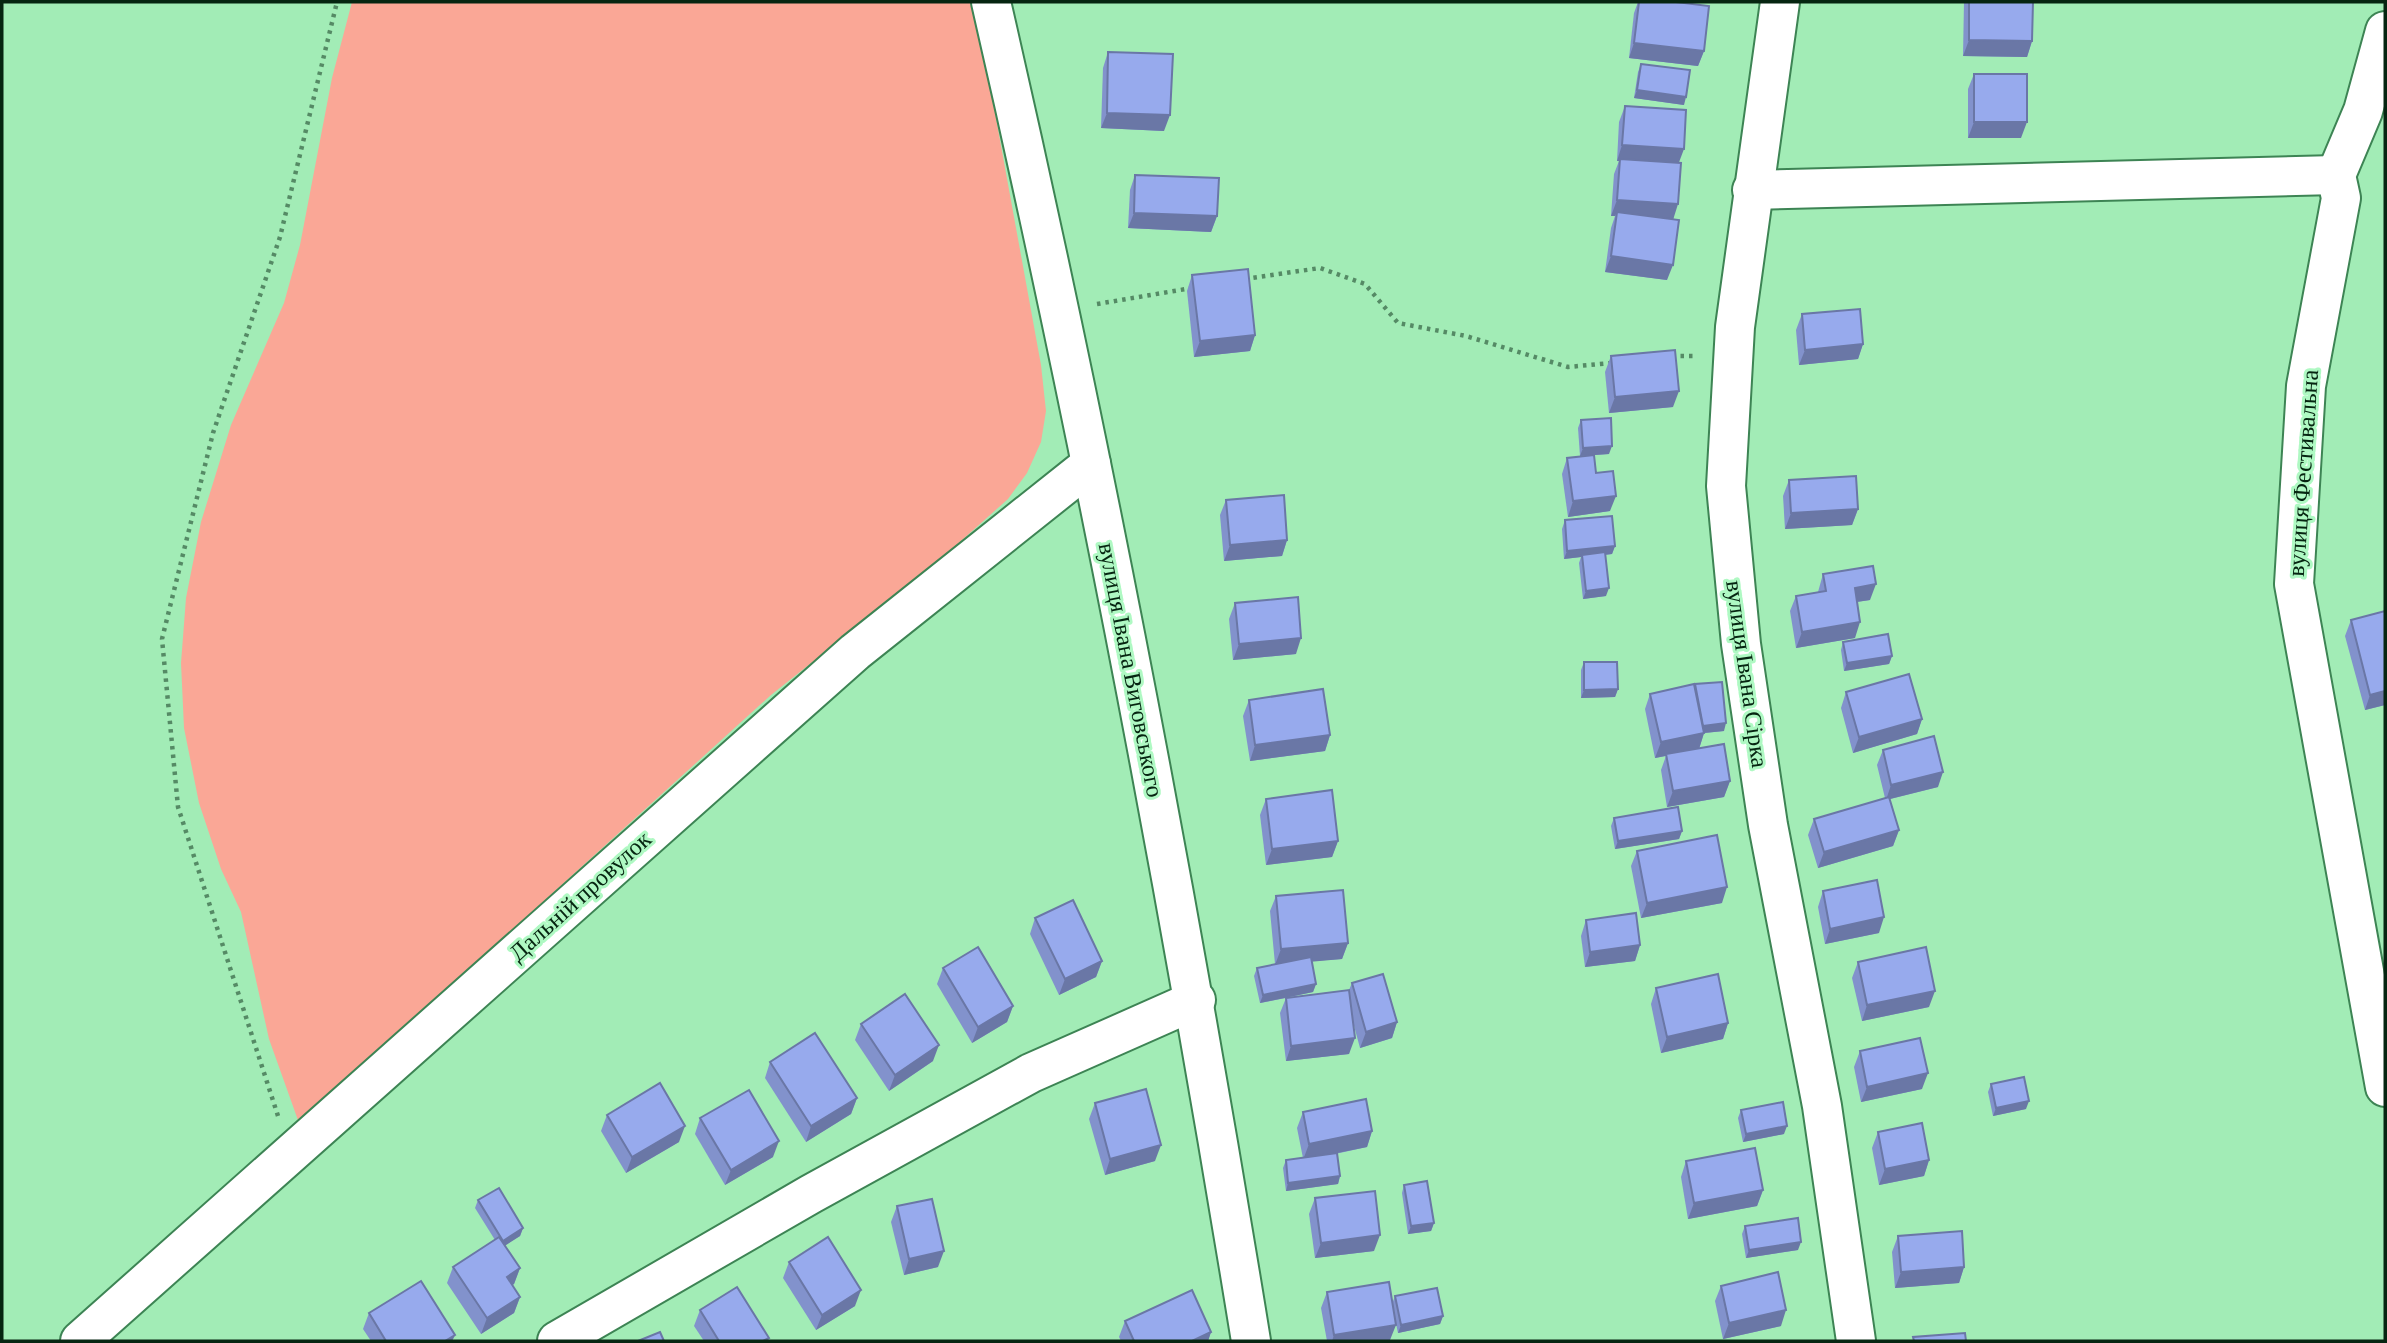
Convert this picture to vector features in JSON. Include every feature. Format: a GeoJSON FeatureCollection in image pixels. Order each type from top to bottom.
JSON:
{"type":"FeatureCollection","features":[{"type":"Feature","properties":{"kind":"street","name":"вулиця Івана Виговського"},"geometry":{"type":"LineString","coordinates":[[991,2],[1091,464],[1196,1000],[1251,1341]]}},
{"type":"Feature","properties":{"kind":"street","name":"вулиця Івана Сірка"},"geometry":{"type":"LineString","coordinates":[[1780,2],[1752,190],[1733,356],[1726,486],[1741,644],[1768,825],[1822,1106],[1856,1341]]}},
{"type":"Feature","properties":{"kind":"street","name":"вулиця Фестивальна"},"geometry":{"type":"LineString","coordinates":[[2385,31],[2363,110],[2336,175],[2341,198],[2306,386],[2294,584],[2385,1087]]}},
{"type":"Feature","properties":{"kind":"street"},"geometry":{"type":"LineString","coordinates":[[1752,190],[2336,175]]}},
{"type":"Feature","properties":{"kind":"street","name":"Дальній провулок"},"geometry":{"type":"LineString","coordinates":[[80,1341],[855,652],[1091,464]]}},
{"type":"Feature","properties":{"kind":"street"},"geometry":{"type":"LineString","coordinates":[[557,1341],[811,1194],[1031,1073],[1196,1000]]}},
{"type":"Feature","properties":{"kind":"path"},"geometry":{"type":"LineString","coordinates":[[291,1153],[227,964],[178,807],[162,639],[212,433],[280,237],[337,2]]}},
{"type":"Feature","properties":{"kind":"path"},"geometry":{"type":"LineString","coordinates":[[1234,281],[1320,268],[1365,284],[1398,323],[1466,336],[1568,366],[1616,362]]}},
{"type":"Feature","properties":{"kind":"path"},"geometry":{"type":"LineString","coordinates":[[1058,311],[1194,288]]}},
{"type":"Feature","properties":{"kind":"path"},"geometry":{"type":"LineString","coordinates":[[1667,356],[1733,356]]}},
{"type":"Feature","properties":{"kind":"shaded area"},"geometry":{"type":"Polygon","coordinates":[[[352,2],[971,2],[987,69],[1041,365],[1046,411],[1041,442],[1027,473],[1008,499],[934,565],[771,695],[299,1123],[269,1039],[241,912],[221,869],[199,803],[184,728],[181,663],[186,598],[201,522],[231,425],[284,303],[300,245],[332,78],[352,2]]]}},
{"type":"Feature","properties":{"kind":"building"},"geometry":{"type":"Polygon","coordinates":[[[1639,2],[1676,2],[1709,6],[1704,51],[1634,43],[1639,2]]]}},
{"type":"Feature","properties":{"kind":"building"},"geometry":{"type":"Polygon","coordinates":[[[1969,2],[2033,2],[2032,41],[1969,40],[1969,2]]]}},
{"type":"Feature","properties":{"kind":"building"},"geometry":{"type":"Polygon","coordinates":[[[1108,52],[1173,54],[1170,115],[1107,113],[1108,52]]]}},
{"type":"Feature","properties":{"kind":"building"},"geometry":{"type":"Polygon","coordinates":[[[1641,64],[1690,70],[1686,97],[1637,90],[1641,64]]]}},
{"type":"Feature","properties":{"kind":"building"},"geometry":{"type":"Polygon","coordinates":[[[1974,74],[2027,74],[2027,122],[1974,122],[1974,74]]]}},
{"type":"Feature","properties":{"kind":"building"},"geometry":{"type":"Polygon","coordinates":[[[1625,106],[1686,110],[1684,149],[1622,145],[1625,106]]]}},
{"type":"Feature","properties":{"kind":"building"},"geometry":{"type":"Polygon","coordinates":[[[1620,159],[1681,163],[1678,204],[1617,200],[1620,159]]]}},
{"type":"Feature","properties":{"kind":"building"},"geometry":{"type":"Polygon","coordinates":[[[1135,175],[1219,178],[1217,216],[1134,213],[1135,175]]]}},
{"type":"Feature","properties":{"kind":"building"},"geometry":{"type":"Polygon","coordinates":[[[1617,212],[1679,220],[1673,265],[1611,256],[1617,212]]]}},
{"type":"Feature","properties":{"kind":"building"},"geometry":{"type":"Polygon","coordinates":[[[1248,269],[1255,335],[1200,341],[1192,275],[1248,269]]]}},
{"type":"Feature","properties":{"kind":"building"},"geometry":{"type":"Polygon","coordinates":[[[1860,309],[1863,344],[1805,350],[1802,314],[1860,309]]]}},
{"type":"Feature","properties":{"kind":"building"},"geometry":{"type":"Polygon","coordinates":[[[1675,350],[1679,391],[1615,397],[1611,356],[1675,350]]]}},
{"type":"Feature","properties":{"kind":"building"},"geometry":{"type":"Polygon","coordinates":[[[1611,418],[1612,446],[1583,448],[1581,420],[1611,418]]]}},
{"type":"Feature","properties":{"kind":"building"},"geometry":{"type":"Polygon","coordinates":[[[1594,455],[1596,473],[1613,471],[1616,496],[1573,501],[1567,458],[1594,455]]]}},
{"type":"Feature","properties":{"kind":"building"},"geometry":{"type":"Polygon","coordinates":[[[1856,476],[1858,509],[1791,513],[1789,480],[1856,476]]]}},
{"type":"Feature","properties":{"kind":"building"},"geometry":{"type":"Polygon","coordinates":[[[1284,495],[1287,540],[1230,545],[1226,500],[1284,495]]]}},
{"type":"Feature","properties":{"kind":"building"},"geometry":{"type":"Polygon","coordinates":[[[1612,516],[1615,546],[1567,551],[1565,520],[1612,516]]]}},
{"type":"Feature","properties":{"kind":"building"},"geometry":{"type":"Polygon","coordinates":[[[1605,552],[1609,588],[1586,591],[1582,555],[1605,552]]]}},
{"type":"Feature","properties":{"kind":"building"},"geometry":{"type":"Polygon","coordinates":[[[1873,566],[1876,584],[1855,588],[1860,622],[1802,632],[1796,596],[1826,591],[1823,574],[1873,566]]]}},
{"type":"Feature","properties":{"kind":"building"},"geometry":{"type":"Polygon","coordinates":[[[1298,597],[1301,638],[1239,644],[1235,603],[1298,597]]]}},
{"type":"Feature","properties":{"kind":"building"},"geometry":{"type":"Polygon","coordinates":[[[2385,611],[2385,691],[2370,695],[2351,620],[2385,611]]]}},
{"type":"Feature","properties":{"kind":"building"},"geometry":{"type":"Polygon","coordinates":[[[1888,634],[1892,656],[1847,663],[1843,642],[1888,634]]]}},
{"type":"Feature","properties":{"kind":"building"},"geometry":{"type":"Polygon","coordinates":[[[1584,662],[1617,662],[1618,689],[1584,690],[1584,662]]]}},
{"type":"Feature","properties":{"kind":"building"},"geometry":{"type":"Polygon","coordinates":[[[1909,674],[1922,719],[1859,737],[1846,692],[1909,674]]]}},
{"type":"Feature","properties":{"kind":"building"},"geometry":{"type":"Polygon","coordinates":[[[1722,682],[1726,723],[1703,726],[1695,684],[1722,682]]]}},
{"type":"Feature","properties":{"kind":"building"},"geometry":{"type":"Polygon","coordinates":[[[1694,684],[1704,733],[1661,742],[1650,694],[1694,684]]]}},
{"type":"Feature","properties":{"kind":"building"},"geometry":{"type":"Polygon","coordinates":[[[1323,689],[1330,735],[1255,745],[1249,700],[1323,689]]]}},
{"type":"Feature","properties":{"kind":"building"},"geometry":{"type":"Polygon","coordinates":[[[1934,736],[1943,772],[1891,785],[1883,750],[1934,736]]]}},
{"type":"Feature","properties":{"kind":"building"},"geometry":{"type":"Polygon","coordinates":[[[1724,744],[1730,781],[1673,791],[1666,754],[1724,744]]]}},
{"type":"Feature","properties":{"kind":"building"},"geometry":{"type":"Polygon","coordinates":[[[1332,790],[1338,841],[1272,849],[1266,799],[1332,790]]]}},
{"type":"Feature","properties":{"kind":"building"},"geometry":{"type":"Polygon","coordinates":[[[1889,797],[1899,830],[1824,852],[1814,819],[1889,797]]]}},
{"type":"Feature","properties":{"kind":"building"},"geometry":{"type":"Polygon","coordinates":[[[1678,807],[1682,831],[1618,841],[1614,818],[1678,807]]]}},
{"type":"Feature","properties":{"kind":"building"},"geometry":{"type":"Polygon","coordinates":[[[1717,835],[1727,887],[1647,903],[1637,851],[1717,835]]]}},
{"type":"Feature","properties":{"kind":"building"},"geometry":{"type":"Polygon","coordinates":[[[1877,880],[1884,917],[1830,929],[1823,891],[1877,880]]]}},
{"type":"Feature","properties":{"kind":"building"},"geometry":{"type":"Polygon","coordinates":[[[1343,890],[1348,943],[1281,949],[1276,896],[1343,890]]]}},
{"type":"Feature","properties":{"kind":"building"},"geometry":{"type":"Polygon","coordinates":[[[1073,900],[1102,961],[1065,979],[1035,918],[1073,900]]]}},
{"type":"Feature","properties":{"kind":"building"},"geometry":{"type":"Polygon","coordinates":[[[1636,913],[1640,945],[1590,952],[1586,920],[1636,913]]]}},
{"type":"Feature","properties":{"kind":"building"},"geometry":{"type":"Polygon","coordinates":[[[978,947],[1013,1006],[978,1027],[943,968],[978,947]]]}},
{"type":"Feature","properties":{"kind":"building"},"geometry":{"type":"Polygon","coordinates":[[[1926,947],[1935,991],[1867,1005],[1858,962],[1926,947]]]}},
{"type":"Feature","properties":{"kind":"building"},"geometry":{"type":"Polygon","coordinates":[[[1311,957],[1316,984],[1263,995],[1257,968],[1311,957]]]}},
{"type":"Feature","properties":{"kind":"building"},"geometry":{"type":"Polygon","coordinates":[[[1383,974],[1397,1022],[1366,1032],[1352,983],[1383,974]]]}},
{"type":"Feature","properties":{"kind":"building"},"geometry":{"type":"Polygon","coordinates":[[[1718,974],[1728,1023],[1667,1037],[1656,988],[1718,974]]]}},
{"type":"Feature","properties":{"kind":"building"},"geometry":{"type":"Polygon","coordinates":[[[1349,990],[1355,1038],[1291,1046],[1286,998],[1349,990]]]}},
{"type":"Feature","properties":{"kind":"building"},"geometry":{"type":"Polygon","coordinates":[[[905,994],[939,1045],[895,1075],[861,1024],[905,994]]]}},
{"type":"Feature","properties":{"kind":"building"},"geometry":{"type":"Polygon","coordinates":[[[815,1033],[857,1098],[811,1126],[770,1062],[815,1033]]]}},
{"type":"Feature","properties":{"kind":"building"},"geometry":{"type":"Polygon","coordinates":[[[1920,1038],[1928,1073],[1867,1087],[1860,1051],[1920,1038]]]}},
{"type":"Feature","properties":{"kind":"building"},"geometry":{"type":"Polygon","coordinates":[[[2024,1077],[2029,1101],[1996,1108],[1991,1084],[2024,1077]]]}},
{"type":"Feature","properties":{"kind":"building"},"geometry":{"type":"Polygon","coordinates":[[[660,1083],[685,1126],[632,1157],[607,1115],[660,1083]]]}},
{"type":"Feature","properties":{"kind":"building"},"geometry":{"type":"Polygon","coordinates":[[[1146,1089],[1161,1145],[1110,1159],[1095,1103],[1146,1089]]]}},
{"type":"Feature","properties":{"kind":"building"},"geometry":{"type":"Polygon","coordinates":[[[749,1090],[779,1141],[731,1170],[700,1118],[749,1090]]]}},
{"type":"Feature","properties":{"kind":"building"},"geometry":{"type":"Polygon","coordinates":[[[1366,1099],[1372,1131],[1309,1144],[1303,1112],[1366,1099]]]}},
{"type":"Feature","properties":{"kind":"building"},"geometry":{"type":"Polygon","coordinates":[[[1783,1102],[1787,1126],[1746,1134],[1741,1110],[1783,1102]]]}},
{"type":"Feature","properties":{"kind":"building"},"geometry":{"type":"Polygon","coordinates":[[[1922,1123],[1929,1160],[1885,1169],[1878,1132],[1922,1123]]]}},
{"type":"Feature","properties":{"kind":"building"},"geometry":{"type":"Polygon","coordinates":[[[1755,1148],[1763,1190],[1694,1203],[1686,1161],[1755,1148]]]}},
{"type":"Feature","properties":{"kind":"building"},"geometry":{"type":"Polygon","coordinates":[[[1337,1153],[1340,1176],[1288,1183],[1286,1160],[1337,1153]]]}},
{"type":"Feature","properties":{"kind":"building"},"geometry":{"type":"Polygon","coordinates":[[[1427,1181],[1434,1223],[1411,1226],[1404,1185],[1427,1181]]]}},
{"type":"Feature","properties":{"kind":"building"},"geometry":{"type":"Polygon","coordinates":[[[499,1188],[523,1228],[503,1241],[478,1200],[499,1188]]]}},
{"type":"Feature","properties":{"kind":"building"},"geometry":{"type":"Polygon","coordinates":[[[1375,1191],[1380,1235],[1321,1243],[1315,1198],[1375,1191]]]}},
{"type":"Feature","properties":{"kind":"building"},"geometry":{"type":"Polygon","coordinates":[[[932,1199],[944,1251],[909,1259],[897,1206],[932,1199]]]}},
{"type":"Feature","properties":{"kind":"building"},"geometry":{"type":"Polygon","coordinates":[[[1798,1218],[1801,1242],[1749,1250],[1745,1226],[1798,1218]]]}},
{"type":"Feature","properties":{"kind":"building"},"geometry":{"type":"Polygon","coordinates":[[[1962,1231],[1964,1267],[1901,1272],[1898,1236],[1962,1231]]]}},
{"type":"Feature","properties":{"kind":"building"},"geometry":{"type":"Polygon","coordinates":[[[499,1237],[520,1268],[507,1277],[520,1297],[487,1318],[453,1267],[499,1237]]]}},
{"type":"Feature","properties":{"kind":"building"},"geometry":{"type":"Polygon","coordinates":[[[828,1237],[861,1290],[822,1315],[789,1262],[828,1237]]]}},
{"type":"Feature","properties":{"kind":"building"},"geometry":{"type":"Polygon","coordinates":[[[1778,1272],[1786,1310],[1729,1323],[1721,1286],[1778,1272]]]}},
{"type":"Feature","properties":{"kind":"building"},"geometry":{"type":"Polygon","coordinates":[[[421,1281],[455,1335],[445,1341],[386,1341],[369,1313],[421,1281]]]}},
{"type":"Feature","properties":{"kind":"building"},"geometry":{"type":"Polygon","coordinates":[[[1389,1282],[1396,1325],[1334,1335],[1327,1292],[1389,1282]]]}},
{"type":"Feature","properties":{"kind":"building"},"geometry":{"type":"Polygon","coordinates":[[[737,1287],[769,1338],[763,1341],[719,1341],[700,1310],[737,1287]]]}},
{"type":"Feature","properties":{"kind":"building"},"geometry":{"type":"Polygon","coordinates":[[[1437,1288],[1443,1316],[1401,1325],[1395,1296],[1437,1288]]]}},
{"type":"Feature","properties":{"kind":"building"},"geometry":{"type":"Polygon","coordinates":[[[1192,1290],[1211,1332],[1192,1341],[1134,1341],[1125,1321],[1192,1290]]]}},
{"type":"Feature","properties":{"kind":"building"},"geometry":{"type":"Polygon","coordinates":[[[660,1332],[664,1341],[638,1341],[660,1332]]]}},
{"type":"Feature","properties":{"kind":"building"},"geometry":{"type":"Polygon","coordinates":[[[1965,1333],[1966,1341],[1914,1341],[1913,1337],[1965,1333]]]}}]}
